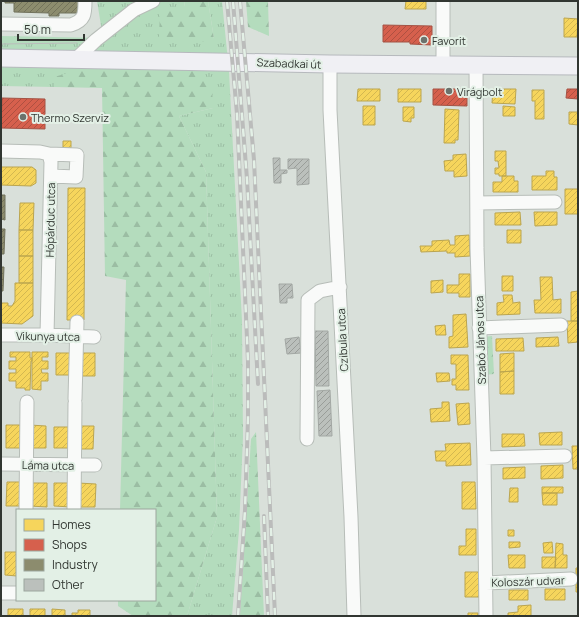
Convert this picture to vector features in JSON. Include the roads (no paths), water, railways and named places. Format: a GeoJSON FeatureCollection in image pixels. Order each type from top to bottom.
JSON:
{"type":"FeatureCollection","features":[{"type":"Feature","properties":{"kind":"main road","name":"Szabadkai út"},"geometry":{"type":"LineString","coordinates":[[1,58],[330,64],[578,66]]}},
{"type":"Feature","properties":{"kind":"street"},"geometry":{"type":"LineString","coordinates":[[1,24],[71,25],[78,23],[82,18],[85,12],[85,1]]}},
{"type":"Feature","properties":{"kind":"street"},"geometry":{"type":"LineString","coordinates":[[76,59],[96,40],[134,10],[153,1]]}},
{"type":"Feature","properties":{"kind":"street"},"geometry":{"type":"LineString","coordinates":[[443,1],[443,64]]}},
{"type":"Feature","properties":{"kind":"street","name":"Czibula utca"},"geometry":{"type":"LineString","coordinates":[[330,64],[330,110],[351,517],[354,616]]}},
{"type":"Feature","properties":{"kind":"street","name":"Szabó János utca"},"geometry":{"type":"LineString","coordinates":[[476,65],[479,328],[484,458],[486,616]]}},
{"type":"Feature","properties":{"kind":"street"},"geometry":{"type":"LineString","coordinates":[[1,151],[77,155],[76,177],[51,176]]}},
{"type":"Feature","properties":{"kind":"street","name":"Hópárduc utca"},"geometry":{"type":"LineString","coordinates":[[48,335],[51,176],[51,162],[49,154]]}},
{"type":"Feature","properties":{"kind":"street"},"geometry":{"type":"LineString","coordinates":[[477,204],[555,202]]}},
{"type":"Feature","properties":{"kind":"street"},"geometry":{"type":"LineString","coordinates":[[307,439],[308,300],[320,291],[340,287]]}},
{"type":"Feature","properties":{"kind":"street"},"geometry":{"type":"LineString","coordinates":[[74,509],[77,322]]}},
{"type":"Feature","properties":{"kind":"street"},"geometry":{"type":"LineString","coordinates":[[479,328],[561,325]]}},
{"type":"Feature","properties":{"kind":"street","name":"Vikunya utca"},"geometry":{"type":"LineString","coordinates":[[1,335],[94,337]]}},
{"type":"Feature","properties":{"kind":"street"},"geometry":{"type":"LineString","coordinates":[[26,509],[27,402]]}},
{"type":"Feature","properties":{"kind":"street"},"geometry":{"type":"LineString","coordinates":[[484,458],[565,456]]}},
{"type":"Feature","properties":{"kind":"street","name":"Láma utca"},"geometry":{"type":"LineString","coordinates":[[1,464],[95,466]]}},
{"type":"Feature","properties":{"kind":"street","name":"Koloszár udvar"},"geometry":{"type":"LineString","coordinates":[[486,582],[571,579]]}},
{"type":"Feature","properties":{"kind":"street"},"geometry":{"type":"LineString","coordinates":[[1,593],[16,593]]}},
{"type":"Feature","properties":{"kind":"tram line"},"geometry":{"type":"LineString","coordinates":[[1,44],[77,43]]}},
{"type":"Feature","properties":{"kind":"railway"},"geometry":{"type":"LineString","coordinates":[[227,1],[237,114],[248,361],[245,510],[238,616]]}},
{"type":"Feature","properties":{"kind":"railway"},"geometry":{"type":"LineString","coordinates":[[233,1],[247,179],[258,384]]}},
{"type":"Feature","properties":{"kind":"railway"},"geometry":{"type":"LineString","coordinates":[[240,1],[254,160],[275,616]]}},
{"type":"Feature","properties":{"kind":"railway"},"geometry":{"type":"LineString","coordinates":[[264,516],[268,616]]}},
{"type":"Feature","properties":{"kind":"place","name":"Favorit"},"geometry":{"type":"Point","coordinates":[424,40]}},
{"type":"Feature","properties":{"kind":"place","name":"Virágbolt"},"geometry":{"type":"Point","coordinates":[449,91]}},
{"type":"Feature","properties":{"kind":"place","name":"Thermo Szerviz"},"geometry":{"type":"Point","coordinates":[23,117]}}]}
